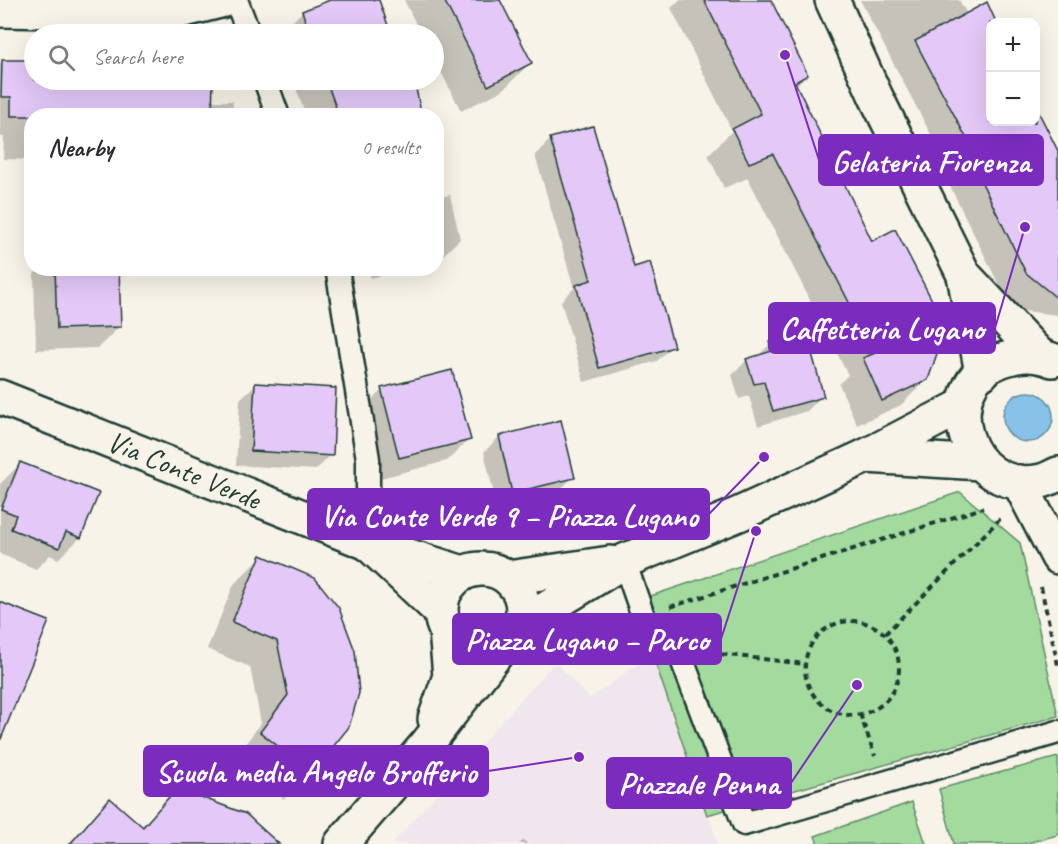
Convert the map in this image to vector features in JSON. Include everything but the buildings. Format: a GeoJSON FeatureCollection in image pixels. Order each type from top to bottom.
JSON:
{"type":"FeatureCollection","features":[{"type":"Feature","properties":{"kind":"street"},"geometry":{"type":"LineString","coordinates":[[0,10],[172,13],[224,0]]}},
{"type":"Feature","properties":{"kind":"street"},"geometry":{"type":"LineString","coordinates":[[832,0],[876,97],[964,276],[982,373]]}},
{"type":"Feature","properties":{"kind":"street"},"geometry":{"type":"LineString","coordinates":[[964,276],[1048,359]]}},
{"type":"Feature","properties":{"kind":"street"},"geometry":{"type":"LineString","coordinates":[[1048,359],[1017,355],[996,362],[982,373],[970,388],[964,405],[963,424],[969,446],[981,463],[998,476],[1019,482],[1041,481],[1058,474]]}},
{"type":"Feature","properties":{"kind":"street","name":"Via Conte Verde"},"geometry":{"type":"LineString","coordinates":[[0,397],[368,543],[463,573],[474,569],[486,569],[508,578],[624,561]]}},
{"type":"Feature","properties":{"kind":"street","name":"Via Conte Verde"},"geometry":{"type":"LineString","coordinates":[[368,543],[443,621],[454,641],[465,648],[478,651],[491,650],[624,561],[739,514],[866,456],[964,405]]}},
{"type":"Feature","properties":{"kind":"street","name":"Via Conte Verde"},"geometry":{"type":"LineString","coordinates":[[866,456],[981,463]]}},
{"type":"Feature","properties":{"kind":"street"},"geometry":{"type":"LineString","coordinates":[[1019,482],[1058,557]]}},
{"type":"Feature","properties":{"kind":"street"},"geometry":{"type":"LineString","coordinates":[[427,744],[450,676],[443,621],[446,589],[463,573]]}},
{"type":"Feature","properties":{"kind":"street"},"geometry":{"type":"LineString","coordinates":[[341,844],[427,744],[512,635],[523,612],[517,588],[508,578]]}},
{"type":"Feature","properties":{"kind":"lane"},"geometry":{"type":"LineString","coordinates":[[236,0],[245,24]]}},
{"type":"Feature","properties":{"kind":"lane"},"geometry":{"type":"LineString","coordinates":[[269,90],[275,108]]}},
{"type":"Feature","properties":{"kind":"lane"},"geometry":{"type":"LineString","coordinates":[[338,276],[368,459],[368,543]]}},
{"type":"Feature","properties":{"kind":"lane"},"geometry":{"type":"LineString","coordinates":[[624,561],[643,616],[657,646],[678,649],[744,824],[1058,732]]}},
{"type":"Feature","properties":{"kind":"path"},"geometry":{"type":"LineString","coordinates":[[643,616],[991,506]]}},
{"type":"Feature","properties":{"kind":"path"},"geometry":{"type":"LineString","coordinates":[[885,634],[1005,514]]}},
{"type":"Feature","properties":{"kind":"path"},"geometry":{"type":"LineString","coordinates":[[861,622],[874,626],[885,634],[893,645],[898,660],[898,674],[894,688],[885,701],[874,709],[860,714],[846,714],[832,710],[820,702],[806,678],[806,664],[808,651],[824,630],[836,623],[861,622]]}},
{"type":"Feature","properties":{"kind":"path"},"geometry":{"type":"LineString","coordinates":[[678,649],[806,664]]}},
{"type":"Feature","properties":{"kind":"path"},"geometry":{"type":"LineString","coordinates":[[860,714],[885,782]]}},
{"type":"Feature","properties":{"kind":"shaded area"},"geometry":{"type":"Polygon","coordinates":[[[652,653],[718,844],[392,844],[555,662],[590,699],[652,653]]]}},
{"type":"Feature","properties":{"kind":"green space"},"geometry":{"type":"Polygon","coordinates":[[[960,492],[1020,543],[1058,716],[707,815],[652,653],[630,603],[960,492]]]}},
{"type":"Feature","properties":{"kind":"green space"},"geometry":{"type":"Polygon","coordinates":[[[1058,757],[1058,835],[1023,844],[954,844],[939,789],[1058,757]]]}},
{"type":"Feature","properties":{"kind":"green space"},"geometry":{"type":"Polygon","coordinates":[[[912,802],[926,844],[818,844],[815,836],[912,802]]]}},
{"type":"Feature","properties":{"kind":"water"},"geometry":{"type":"Polygon","coordinates":[[[1023,392],[1033,392],[1046,399],[1053,412],[1053,422],[1046,435],[1033,442],[1023,442],[1014,438],[1007,431],[1003,422],[1003,412],[1007,403],[1014,396],[1023,392]]]}},
{"type":"Feature","properties":{"kind":"place","name":"Gelateria Fiorenza"},"geometry":{"type":"Point","coordinates":[785,55]}},
{"type":"Feature","properties":{"kind":"place","name":"Caffetteria Lugano"},"geometry":{"type":"Point","coordinates":[1025,227]}},
{"type":"Feature","properties":{"kind":"place","name":"Via Conte Verde 9 – Piazza Lugano"},"geometry":{"type":"Point","coordinates":[764,457]}},
{"type":"Feature","properties":{"kind":"place","name":"Piazza Lugano – Parco"},"geometry":{"type":"Point","coordinates":[756,531]}},
{"type":"Feature","properties":{"kind":"place","name":"Piazzale Penna"},"geometry":{"type":"Point","coordinates":[857,685]}},
{"type":"Feature","properties":{"kind":"place","name":"Scuola media Angelo Brofferio"},"geometry":{"type":"Point","coordinates":[579,757]}}]}
